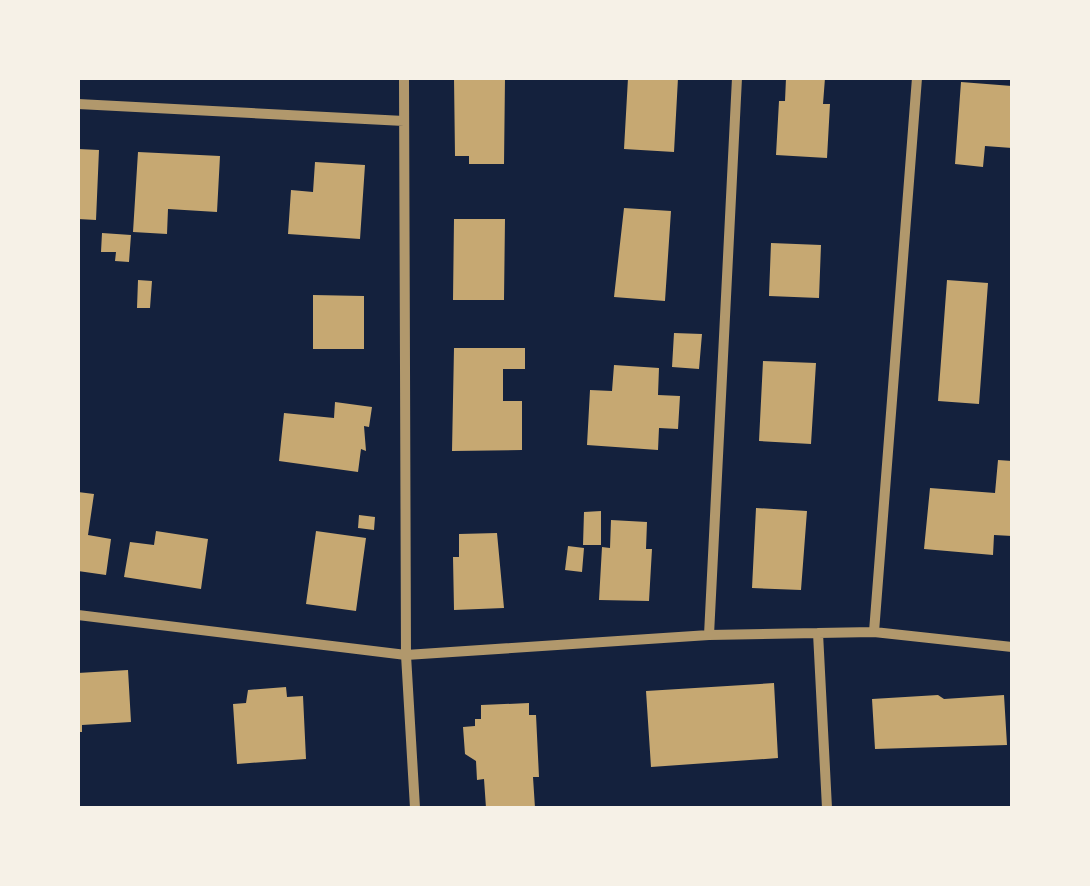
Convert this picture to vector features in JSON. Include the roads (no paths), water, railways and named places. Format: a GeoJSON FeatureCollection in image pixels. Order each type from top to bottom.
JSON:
{"type":"FeatureCollection","features":[{"type":"Feature","properties":{"kind":"street"},"geometry":{"type":"LineString","coordinates":[[404,78],[406,655],[415,808]]}},
{"type":"Feature","properties":{"kind":"street"},"geometry":{"type":"LineString","coordinates":[[709,634],[737,78]]}},
{"type":"Feature","properties":{"kind":"street"},"geometry":{"type":"LineString","coordinates":[[874,632],[917,78]]}},
{"type":"Feature","properties":{"kind":"street"},"geometry":{"type":"LineString","coordinates":[[78,104],[404,121]]}},
{"type":"Feature","properties":{"kind":"street"},"geometry":{"type":"LineString","coordinates":[[78,615],[406,655],[709,634],[874,632],[1012,646]]}},
{"type":"Feature","properties":{"kind":"street"},"geometry":{"type":"LineString","coordinates":[[818,633],[826,808]]}}]}
